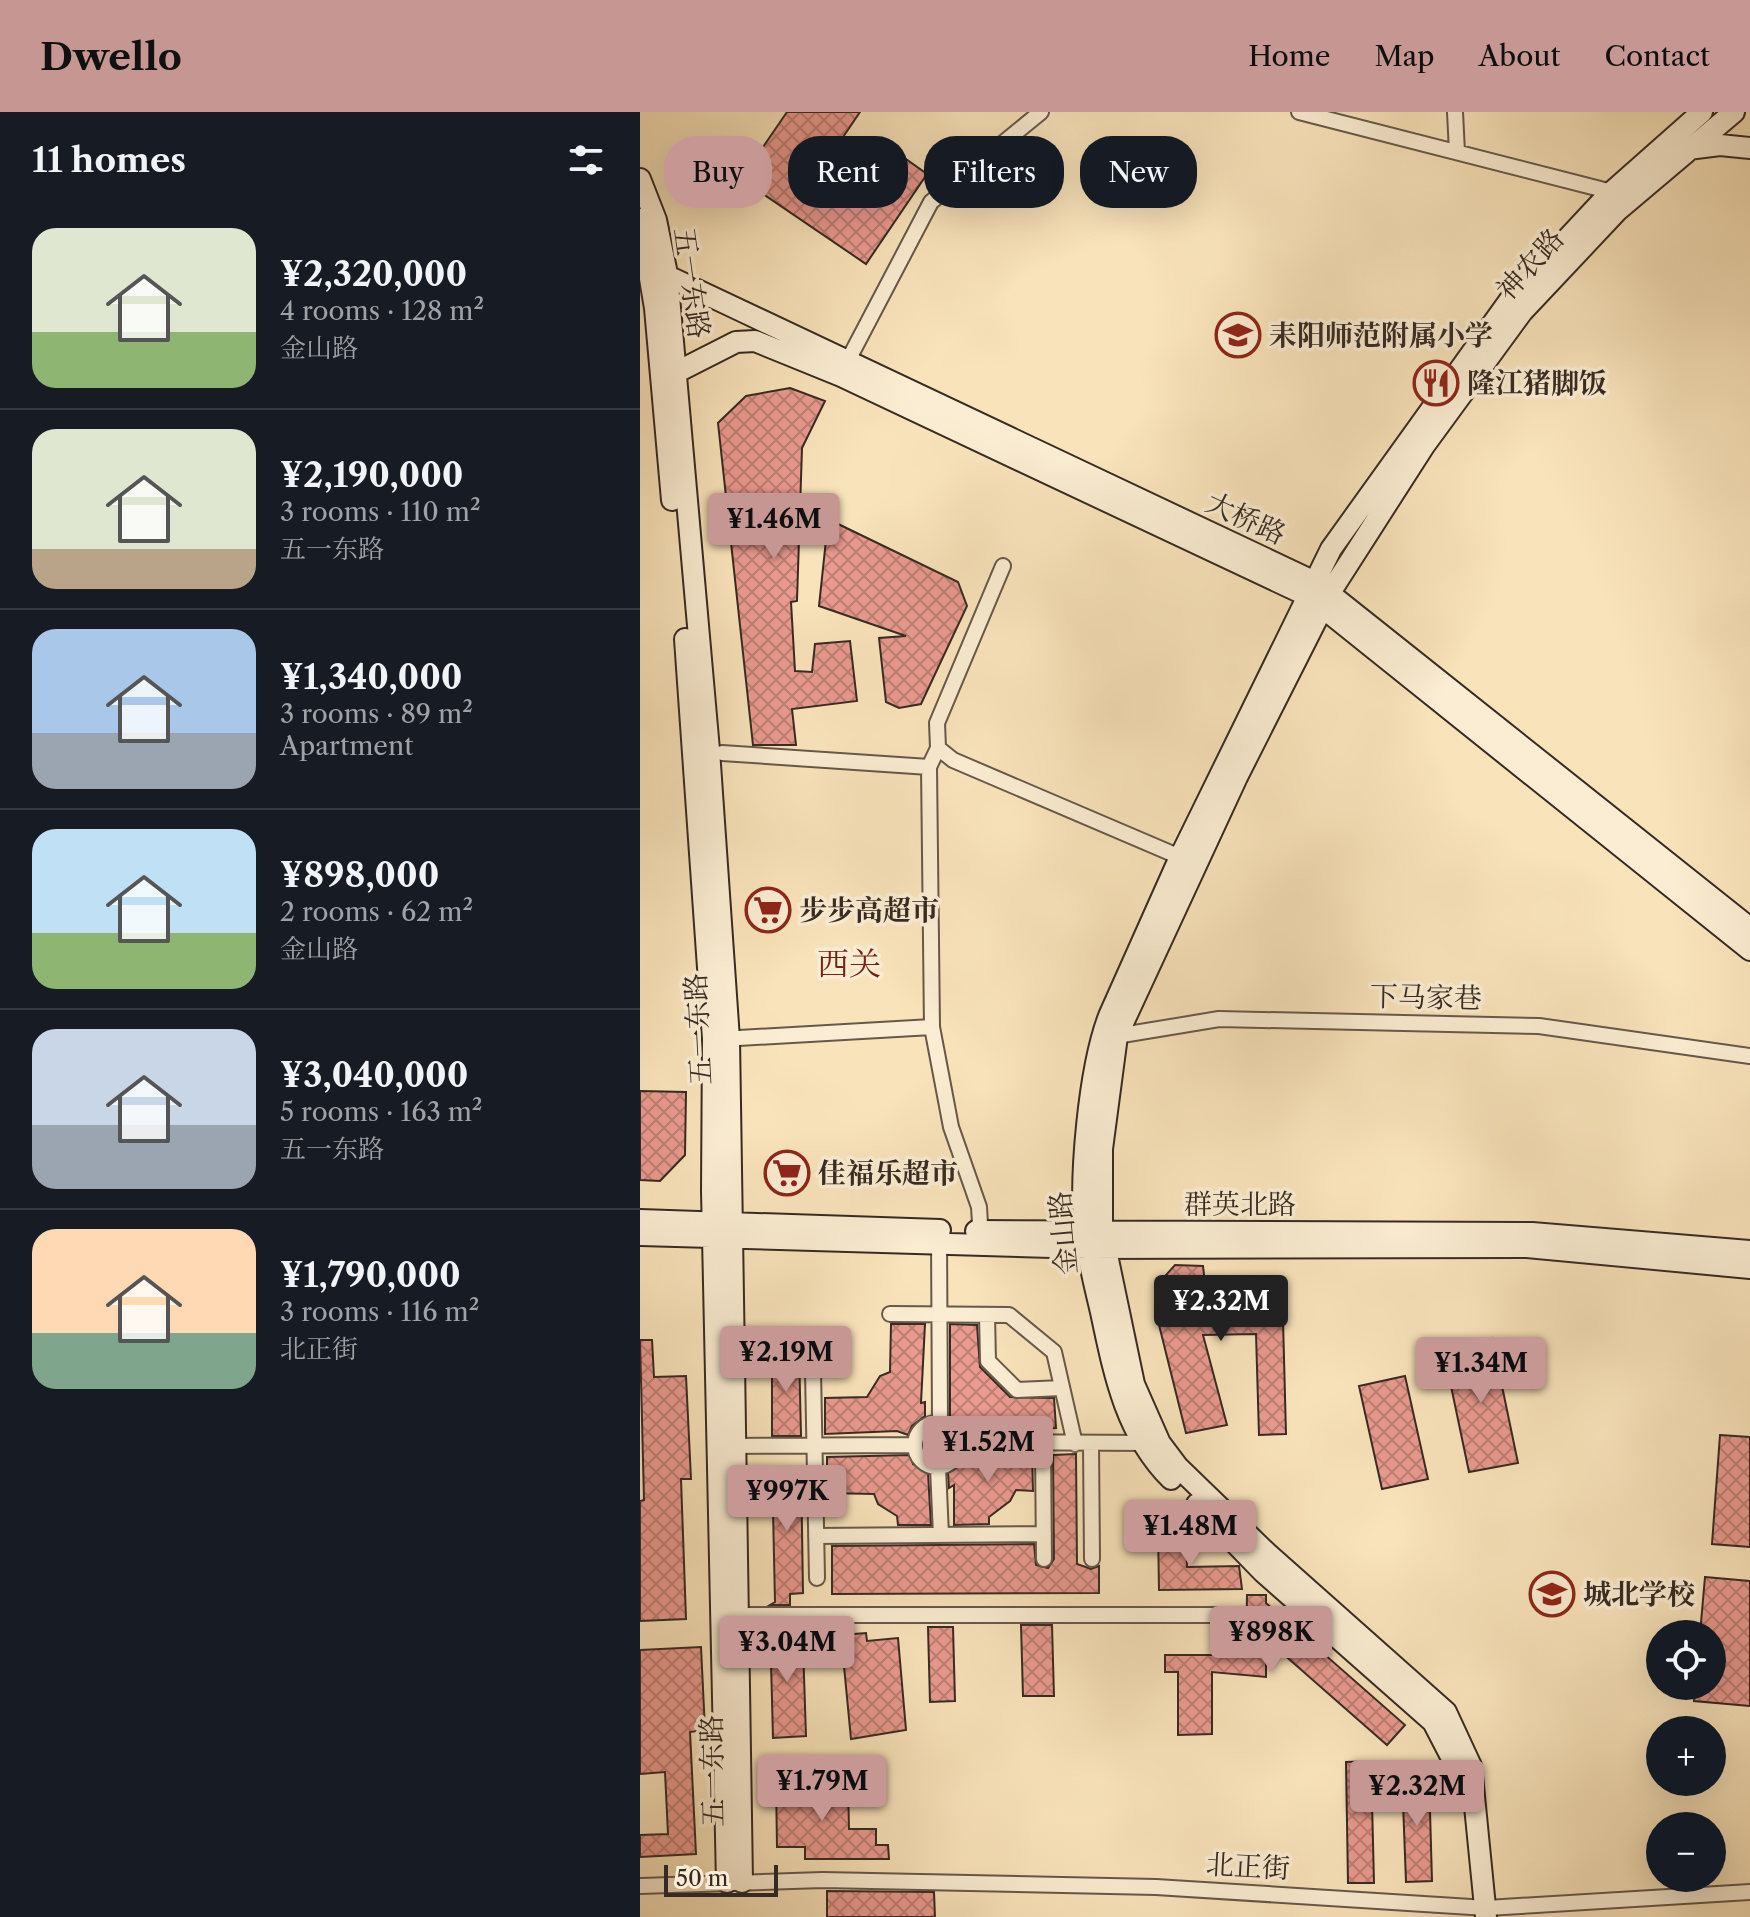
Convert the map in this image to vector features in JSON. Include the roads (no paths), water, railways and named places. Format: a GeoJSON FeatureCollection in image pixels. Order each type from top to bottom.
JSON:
{"type":"FeatureCollection","features":[{"type":"Feature","properties":{"kind":"street"},"geometry":{"type":"LineString","coordinates":[[844,369],[931,202],[1041,112]]}},
{"type":"Feature","properties":{"kind":"street"},"geometry":{"type":"LineString","coordinates":[[1299,112],[1633,197]]}},
{"type":"Feature","properties":{"kind":"street"},"geometry":{"type":"LineString","coordinates":[[1455,112],[1457,152]]}},
{"type":"Feature","properties":{"kind":"street","name":"神农路"},"geometry":{"type":"LineString","coordinates":[[1320,594],[1522,312],[1633,197],[1734,112]]}},
{"type":"Feature","properties":{"kind":"street","name":"神农路"},"geometry":{"type":"LineString","coordinates":[[1320,594],[1340,536],[1509,301],[1612,192],[1697,115]]}},
{"type":"Feature","properties":{"kind":"street"},"geometry":{"type":"LineString","coordinates":[[1688,149],[1720,145],[1750,148]]}},
{"type":"Feature","properties":{"kind":"street","name":"五一东路"},"geometry":{"type":"LineString","coordinates":[[640,179],[656,220],[681,586],[732,1192],[722,1231],[734,1882]]}},
{"type":"Feature","properties":{"kind":"street","name":"五一东路"},"geometry":{"type":"LineString","coordinates":[[640,219],[658,272],[647,310],[667,373]]}},
{"type":"Feature","properties":{"kind":"street","name":"大桥路"},"geometry":{"type":"LineString","coordinates":[[658,272],[844,369],[1320,594],[1750,928]]}},
{"type":"Feature","properties":{"kind":"street","name":"大桥路"},"geometry":{"type":"LineString","coordinates":[[667,373],[744,340],[844,369]]}},
{"type":"Feature","properties":{"kind":"street"},"geometry":{"type":"LineString","coordinates":[[981,1237],[979,1207],[951,1127],[932,1027],[929,767],[938,748],[937,723],[1003,566]]}},
{"type":"Feature","properties":{"kind":"street","name":"大桥路"},"geometry":{"type":"LineString","coordinates":[[1320,594],[1750,950]]}},
{"type":"Feature","properties":{"kind":"street","name":"金山路"},"geometry":{"type":"LineString","coordinates":[[1320,594],[1180,857],[1109,1037],[1095,1240],[1118,1389],[1167,1474],[1263,1572],[1433,1722],[1460,1774],[1480,1911]]}},
{"type":"Feature","properties":{"kind":"street","name":"金山路"},"geometry":{"type":"LineString","coordinates":[[1109,1037],[1237,777],[1320,594]]}},
{"type":"Feature","properties":{"kind":"street"},"geometry":{"type":"LineString","coordinates":[[938,748],[953,760],[1180,857]]}},
{"type":"Feature","properties":{"kind":"street"},"geometry":{"type":"LineString","coordinates":[[722,753],[929,767]]}},
{"type":"Feature","properties":{"kind":"street","name":"下马家巷"},"geometry":{"type":"LineString","coordinates":[[1109,1037],[1219,1019],[1539,1026],[1750,1056]]}},
{"type":"Feature","properties":{"kind":"street"},"geometry":{"type":"LineString","coordinates":[[721,1039],[932,1027]]}},
{"type":"Feature","properties":{"kind":"street"},"geometry":{"type":"LineString","coordinates":[[640,1220],[722,1231]]}},
{"type":"Feature","properties":{"kind":"street"},"geometry":{"type":"LineString","coordinates":[[640,1235],[722,1231]]}},
{"type":"Feature","properties":{"kind":"street","name":"群英北路"},"geometry":{"type":"LineString","coordinates":[[722,1231],[1527,1247],[1750,1268]]}},
{"type":"Feature","properties":{"kind":"street","name":"群英北路"},"geometry":{"type":"LineString","coordinates":[[1095,1240],[1532,1233],[1750,1251]]}},
{"type":"Feature","properties":{"kind":"street"},"geometry":{"type":"LineString","coordinates":[[939,1237],[940,1423]]}},
{"type":"Feature","properties":{"kind":"street"},"geometry":{"type":"LineString","coordinates":[[890,1314],[1009,1315],[1054,1352],[1075,1444]]}},
{"type":"Feature","properties":{"kind":"street"},"geometry":{"type":"LineString","coordinates":[[987,1315],[988,1361],[1017,1390],[1062,1388]]}},
{"type":"Feature","properties":{"kind":"street"},"geometry":{"type":"LineString","coordinates":[[813,1371],[817,1578]]}},
{"type":"Feature","properties":{"kind":"street"},"geometry":{"type":"LineString","coordinates":[[940,1423],[952,1429],[959,1442],[953,1461],[938,1468],[921,1461],[915,1445],[924,1427],[940,1423]]}},
{"type":"Feature","properties":{"kind":"street"},"geometry":{"type":"LineString","coordinates":[[959,1442],[1043,1445],[1151,1443]]}},
{"type":"Feature","properties":{"kind":"street"},"geometry":{"type":"LineString","coordinates":[[1091,1444],[1092,1559]]}},
{"type":"Feature","properties":{"kind":"street"},"geometry":{"type":"LineString","coordinates":[[727,1446],[915,1445]]}},
{"type":"Feature","properties":{"kind":"street"},"geometry":{"type":"LineString","coordinates":[[1043,1445],[1044,1559]]}},
{"type":"Feature","properties":{"kind":"street"},"geometry":{"type":"LineString","coordinates":[[938,1468],[941,1535]]}},
{"type":"Feature","properties":{"kind":"street"},"geometry":{"type":"LineString","coordinates":[[816,1536],[1044,1534]]}},
{"type":"Feature","properties":{"kind":"street"},"geometry":{"type":"LineString","coordinates":[[730,1614],[1224,1615]]}},
{"type":"Feature","properties":{"kind":"street","name":"北正街"},"geometry":{"type":"LineString","coordinates":[[640,1886],[734,1882],[1156,1887],[1480,1911],[1750,1892]]}},
{"type":"Feature","properties":{"kind":"place","name":"耒阳师范附属小学"},"geometry":{"type":"Point","coordinates":[1238,335]}},
{"type":"Feature","properties":{"kind":"place","name":"隆江猪脚饭"},"geometry":{"type":"Point","coordinates":[1436,383]}},
{"type":"Feature","properties":{"kind":"place","name":"步步高超市"},"geometry":{"type":"Point","coordinates":[768,910]}},
{"type":"Feature","properties":{"kind":"place","name":"佳福乐超市"},"geometry":{"type":"Point","coordinates":[787,1173]}},
{"type":"Feature","properties":{"kind":"place","name":"城北学校"},"geometry":{"type":"Point","coordinates":[1552,1594]}},
{"type":"Feature","properties":{"kind":"district","name":"西关"},"geometry":{"type":"Point","coordinates":[849,963]}}]}
